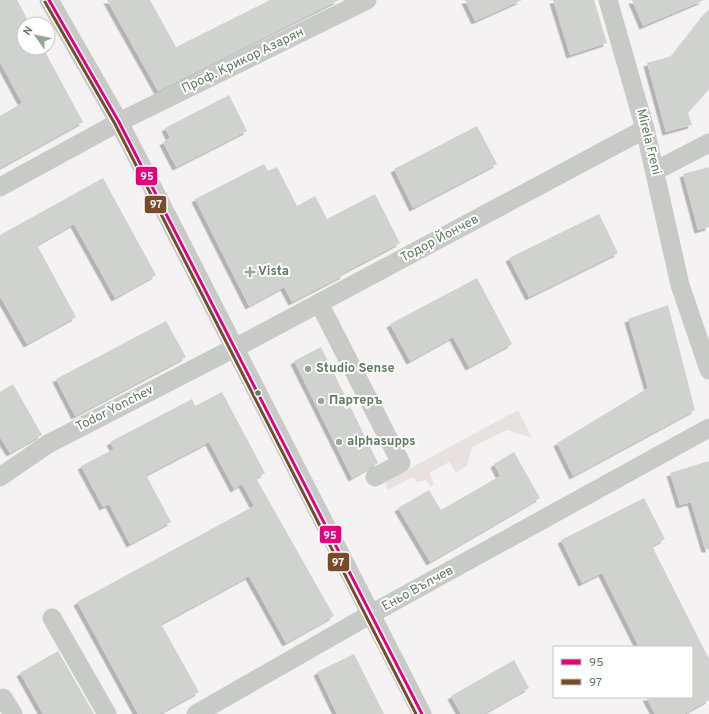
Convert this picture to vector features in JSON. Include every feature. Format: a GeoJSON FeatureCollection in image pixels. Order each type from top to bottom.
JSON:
{"type":"FeatureCollection","features":[{"type":"Feature","properties":{"kind":"street"},"geometry":{"type":"LineString","coordinates":[[49,0],[119,122],[422,714]]}},
{"type":"Feature","properties":{"kind":"street","name":"Проф. Крикор Азарян"},"geometry":{"type":"LineString","coordinates":[[0,187],[119,122],[367,0]]}},
{"type":"Feature","properties":{"kind":"street","name":"Mirela Freni"},"geometry":{"type":"LineString","coordinates":[[608,0],[645,129],[680,285],[702,326],[709,370]]}},
{"type":"Feature","properties":{"kind":"street","name":"Тодор Йончев"},"geometry":{"type":"LineString","coordinates":[[235,348],[645,129]]}},
{"type":"Feature","properties":{"kind":"street"},"geometry":{"type":"LineString","coordinates":[[655,170],[709,143]]}},
{"type":"Feature","properties":{"kind":"street"},"geometry":{"type":"LineString","coordinates":[[320,303],[401,463],[375,477]]}},
{"type":"Feature","properties":{"kind":"street","name":"Todor Yonchev"},"geometry":{"type":"LineString","coordinates":[[0,477],[48,444],[235,348]]}},
{"type":"Feature","properties":{"kind":"street","name":"Еньо Вълчев"},"geometry":{"type":"LineString","coordinates":[[196,714],[371,614],[709,428]]}},
{"type":"Feature","properties":{"kind":"street"},"geometry":{"type":"LineString","coordinates":[[52,618],[107,714]]}},
{"type":"Feature","properties":{"kind":"street"},"geometry":{"type":"LineString","coordinates":[[3,698],[13,714]]}},
{"type":"Feature","properties":{"kind":"shaded area"},"geometry":{"type":"Polygon","coordinates":[[[518,410],[532,438],[507,430],[472,447],[467,466],[456,473],[449,462],[429,473],[434,484],[430,486],[426,480],[417,482],[413,477],[388,490],[385,482],[518,410]]]}},
{"type":"Feature","properties":{"kind":"building"},"geometry":{"type":"Polygon","coordinates":[[[0,0],[17,0],[26,16],[16,16],[16,56],[47,56],[83,122],[0,168],[0,116],[22,103],[0,62],[0,0]]]}},
{"type":"Feature","properties":{"kind":"building"},"geometry":{"type":"Polygon","coordinates":[[[107,0],[150,0],[176,47],[270,0],[339,0],[158,91],[107,0]]]}},
{"type":"Feature","properties":{"kind":"building"},"geometry":{"type":"Polygon","coordinates":[[[465,0],[522,0],[475,21],[465,0]]]}},
{"type":"Feature","properties":{"kind":"building"},"geometry":{"type":"Polygon","coordinates":[[[553,0],[594,0],[607,43],[570,55],[553,0]]]}},
{"type":"Feature","properties":{"kind":"building"},"geometry":{"type":"Polygon","coordinates":[[[632,0],[704,0],[643,26],[632,0]]]}},
{"type":"Feature","properties":{"kind":"building"},"geometry":{"type":"Polygon","coordinates":[[[709,9],[709,89],[688,113],[692,125],[666,132],[647,63],[672,56],[709,9]]]}},
{"type":"Feature","properties":{"kind":"building"},"geometry":{"type":"Polygon","coordinates":[[[229,95],[247,131],[176,167],[163,142],[170,138],[165,128],[229,95]]]}},
{"type":"Feature","properties":{"kind":"building"},"geometry":{"type":"Polygon","coordinates":[[[477,126],[497,164],[413,208],[394,169],[477,126]]]}},
{"type":"Feature","properties":{"kind":"building"},"geometry":{"type":"Polygon","coordinates":[[[264,164],[268,171],[277,167],[297,206],[315,196],[327,219],[375,194],[400,243],[343,273],[344,275],[292,302],[284,287],[249,306],[195,199],[264,164]]]}},
{"type":"Feature","properties":{"kind":"building"},"geometry":{"type":"Polygon","coordinates":[[[709,167],[709,227],[698,230],[683,174],[709,167]]]}},
{"type":"Feature","properties":{"kind":"building"},"geometry":{"type":"Polygon","coordinates":[[[103,178],[156,275],[115,298],[74,224],[37,245],[76,317],[27,344],[0,296],[0,235],[103,178]]]}},
{"type":"Feature","properties":{"kind":"building"},"geometry":{"type":"Polygon","coordinates":[[[599,214],[618,253],[529,297],[509,258],[599,214]]]}},
{"type":"Feature","properties":{"kind":"building"},"geometry":{"type":"Polygon","coordinates":[[[477,278],[512,344],[469,367],[453,337],[410,361],[390,324],[477,278]]]}},
{"type":"Feature","properties":{"kind":"building"},"geometry":{"type":"Polygon","coordinates":[[[668,305],[695,410],[573,476],[557,443],[648,388],[628,319],[668,305]]]}},
{"type":"Feature","properties":{"kind":"building"},"geometry":{"type":"Polygon","coordinates":[[[166,321],[186,357],[75,416],[56,379],[166,321]]]}},
{"type":"Feature","properties":{"kind":"building"},"geometry":{"type":"Polygon","coordinates":[[[321,347],[378,463],[352,478],[294,361],[321,347]]]}},
{"type":"Feature","properties":{"kind":"building"},"geometry":{"type":"Polygon","coordinates":[[[13,384],[42,435],[10,453],[0,437],[0,392],[13,384]]]}},
{"type":"Feature","properties":{"kind":"building"},"geometry":{"type":"Polygon","coordinates":[[[222,392],[265,473],[256,478],[334,616],[286,643],[249,576],[161,624],[199,692],[159,714],[138,714],[77,602],[254,506],[242,484],[234,489],[209,442],[146,475],[171,522],[130,544],[109,504],[103,507],[81,466],[114,449],[110,442],[192,399],[195,406],[222,392]]]}},
{"type":"Feature","properties":{"kind":"building"},"geometry":{"type":"Polygon","coordinates":[[[514,452],[540,498],[430,562],[398,508],[429,490],[441,510],[500,476],[494,464],[514,452]]]}},
{"type":"Feature","properties":{"kind":"building"},"geometry":{"type":"Polygon","coordinates":[[[709,461],[709,549],[705,549],[691,502],[680,505],[670,473],[709,461]]]}},
{"type":"Feature","properties":{"kind":"building"},"geometry":{"type":"Polygon","coordinates":[[[644,498],[665,539],[652,546],[709,659],[709,700],[684,714],[655,714],[647,698],[693,698],[693,646],[638,646],[602,573],[582,583],[561,540],[644,498]]]}},
{"type":"Feature","properties":{"kind":"building"},"geometry":{"type":"Polygon","coordinates":[[[58,651],[94,714],[43,714],[20,673],[58,651]]]}},
{"type":"Feature","properties":{"kind":"building"},"geometry":{"type":"Polygon","coordinates":[[[354,654],[384,714],[337,714],[317,672],[354,654]]]}},
{"type":"Feature","properties":{"kind":"building"},"geometry":{"type":"Polygon","coordinates":[[[514,660],[529,688],[483,714],[461,714],[451,696],[514,660]]]}},
{"type":"Feature","properties":{"kind":"transit line","name":"95"},"geometry":{"type":"LineString","coordinates":[[49,0],[119,122],[422,714]]}},
{"type":"Feature","properties":{"kind":"transit line","name":"97"},"geometry":{"type":"LineString","coordinates":[[45,2],[115,124],[416,714]]}},
{"type":"Feature","properties":{"kind":"place","name":"Vista"},"geometry":{"type":"Point","coordinates":[250,272]}},
{"type":"Feature","properties":{"kind":"place","name":"Studio Sense"},"geometry":{"type":"Point","coordinates":[308,369]}},
{"type":"Feature","properties":{"kind":"place","name":"Партеръ"},"geometry":{"type":"Point","coordinates":[321,401]}},
{"type":"Feature","properties":{"kind":"place","name":"alphasupps"},"geometry":{"type":"Point","coordinates":[339,442]}}]}
